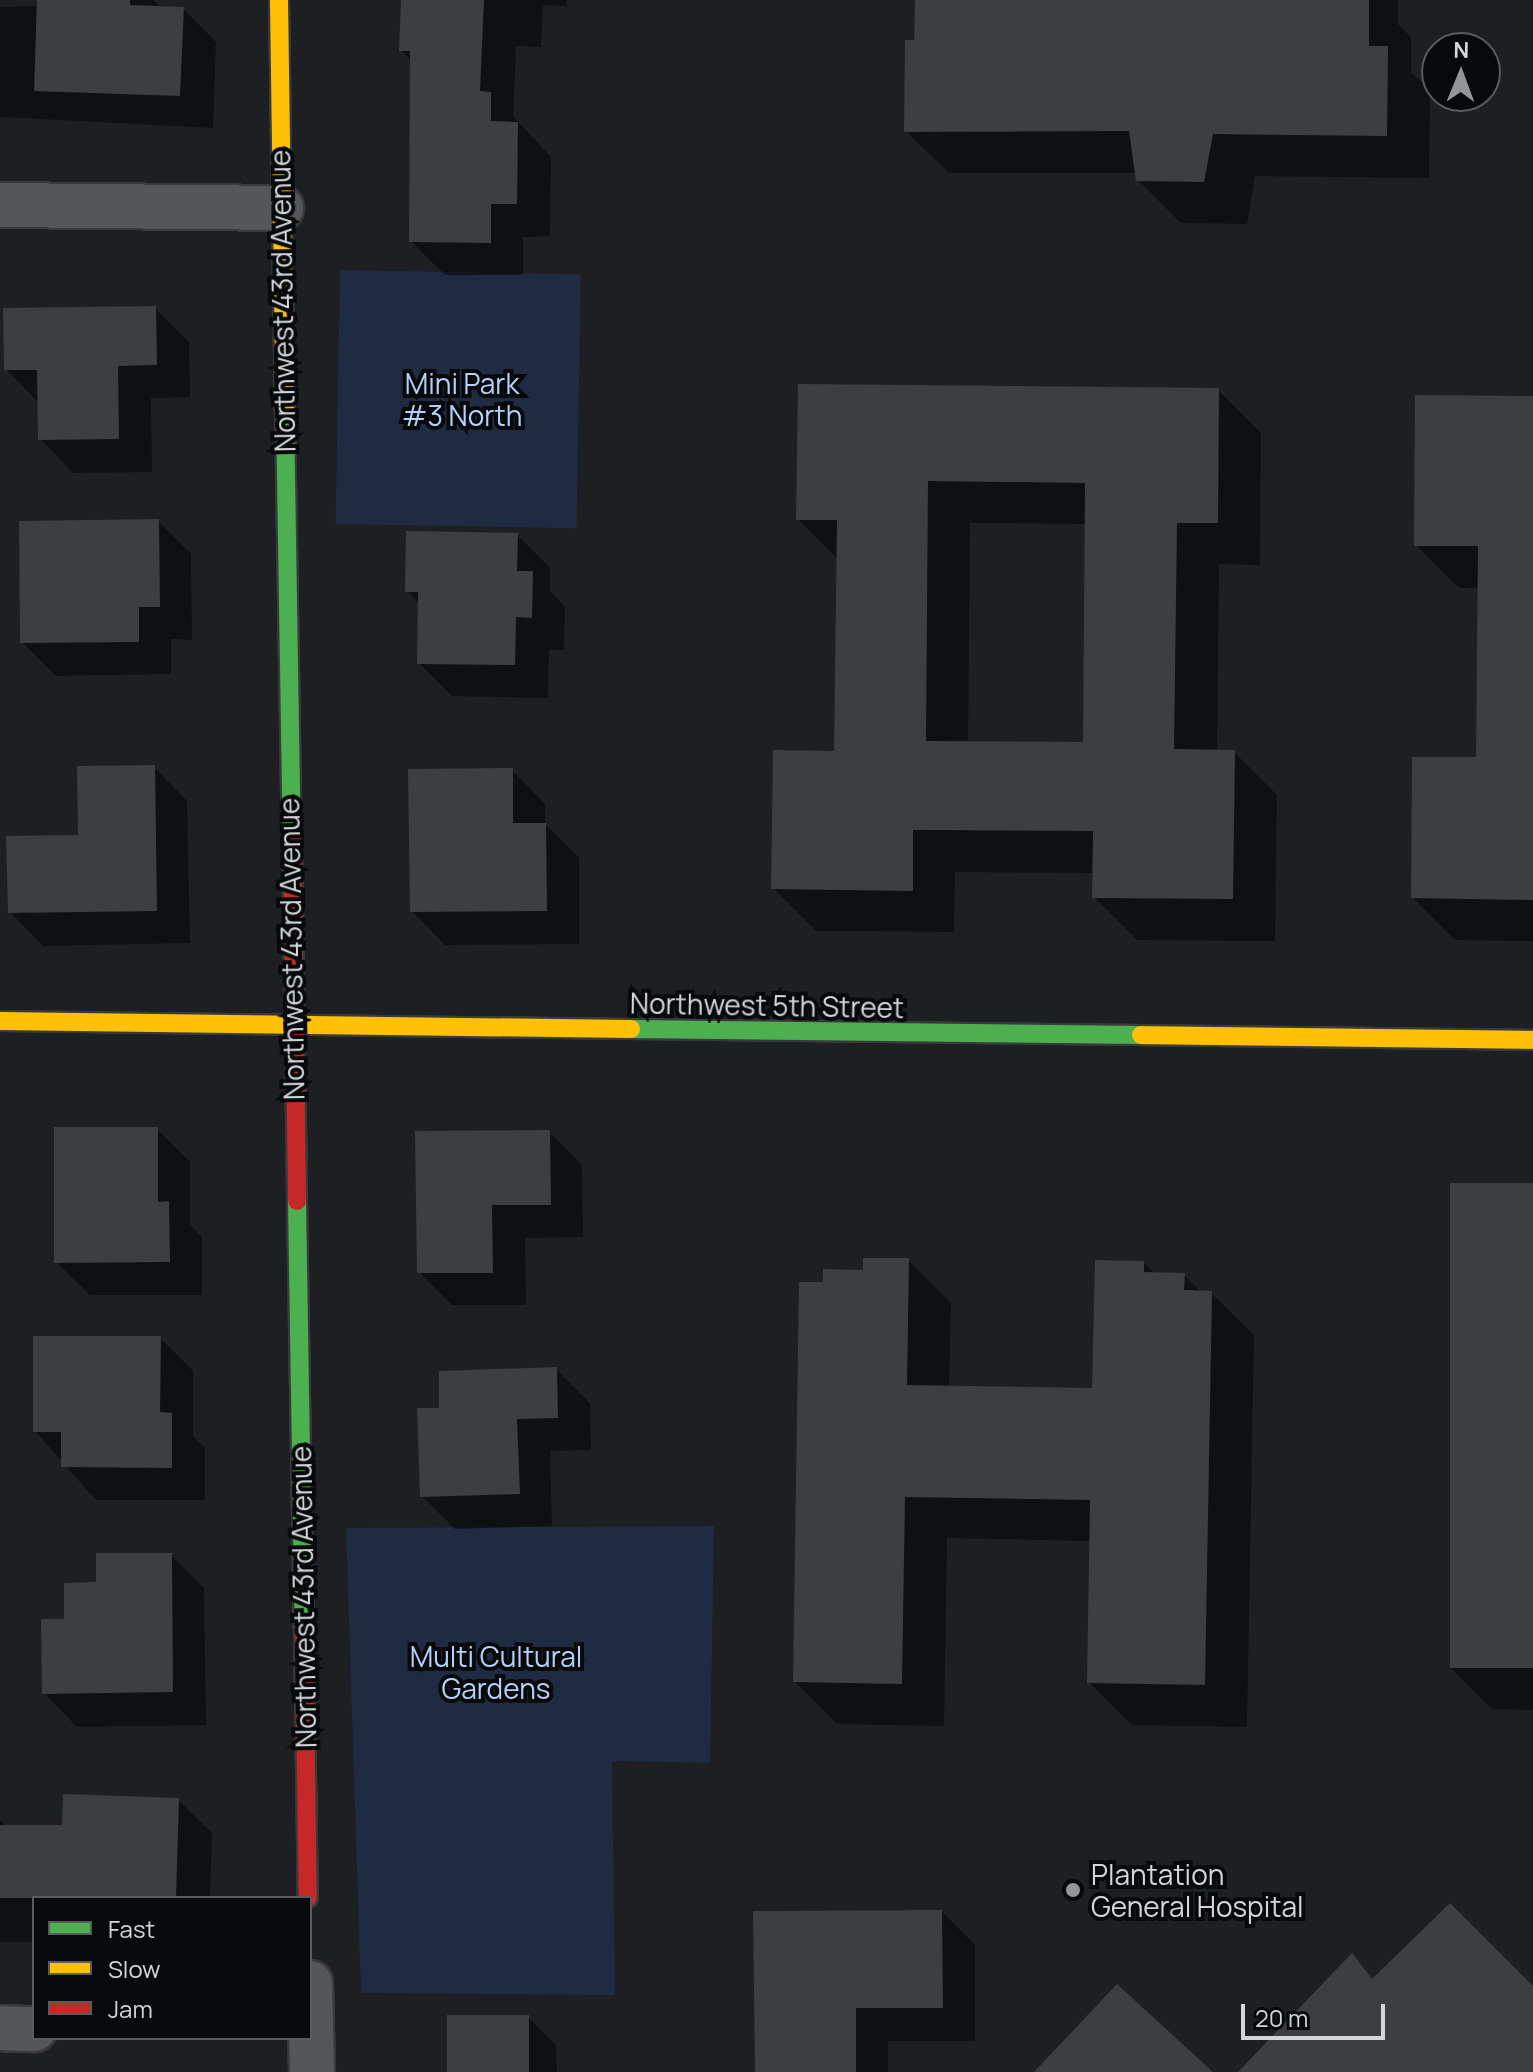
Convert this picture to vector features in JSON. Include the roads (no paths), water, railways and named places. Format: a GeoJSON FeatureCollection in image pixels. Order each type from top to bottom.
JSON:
{"type":"FeatureCollection","features":[{"type":"Feature","properties":{"kind":"street","name":"Northwest 43rd Avenue"},"geometry":{"type":"LineString","coordinates":[[279,0],[292,1028],[308,1896]]}},
{"type":"Feature","properties":{"kind":"street"},"geometry":{"type":"LineString","coordinates":[[0,205],[281,208]]}},
{"type":"Feature","properties":{"kind":"street","name":"Northwest 5th Street"},"geometry":{"type":"LineString","coordinates":[[0,1021],[292,1028],[1533,1040]]}},
{"type":"Feature","properties":{"kind":"street"},"geometry":{"type":"LineString","coordinates":[[0,2028],[32,2029]]}},
{"type":"Feature","properties":{"kind":"street"},"geometry":{"type":"LineString","coordinates":[[310,2040],[312,2072]]}},
{"type":"Feature","properties":{"kind":"place","name":"Plantation General Hospital"},"geometry":{"type":"Point","coordinates":[1073,1890]}},
{"type":"Feature","properties":{"kind":"park label","name":"Mini Park #3 North"},"geometry":{"type":"Point","coordinates":[462,399]}},
{"type":"Feature","properties":{"kind":"park label","name":"Multi Cultural Gardens"},"geometry":{"type":"Point","coordinates":[496,1672]}}]}
